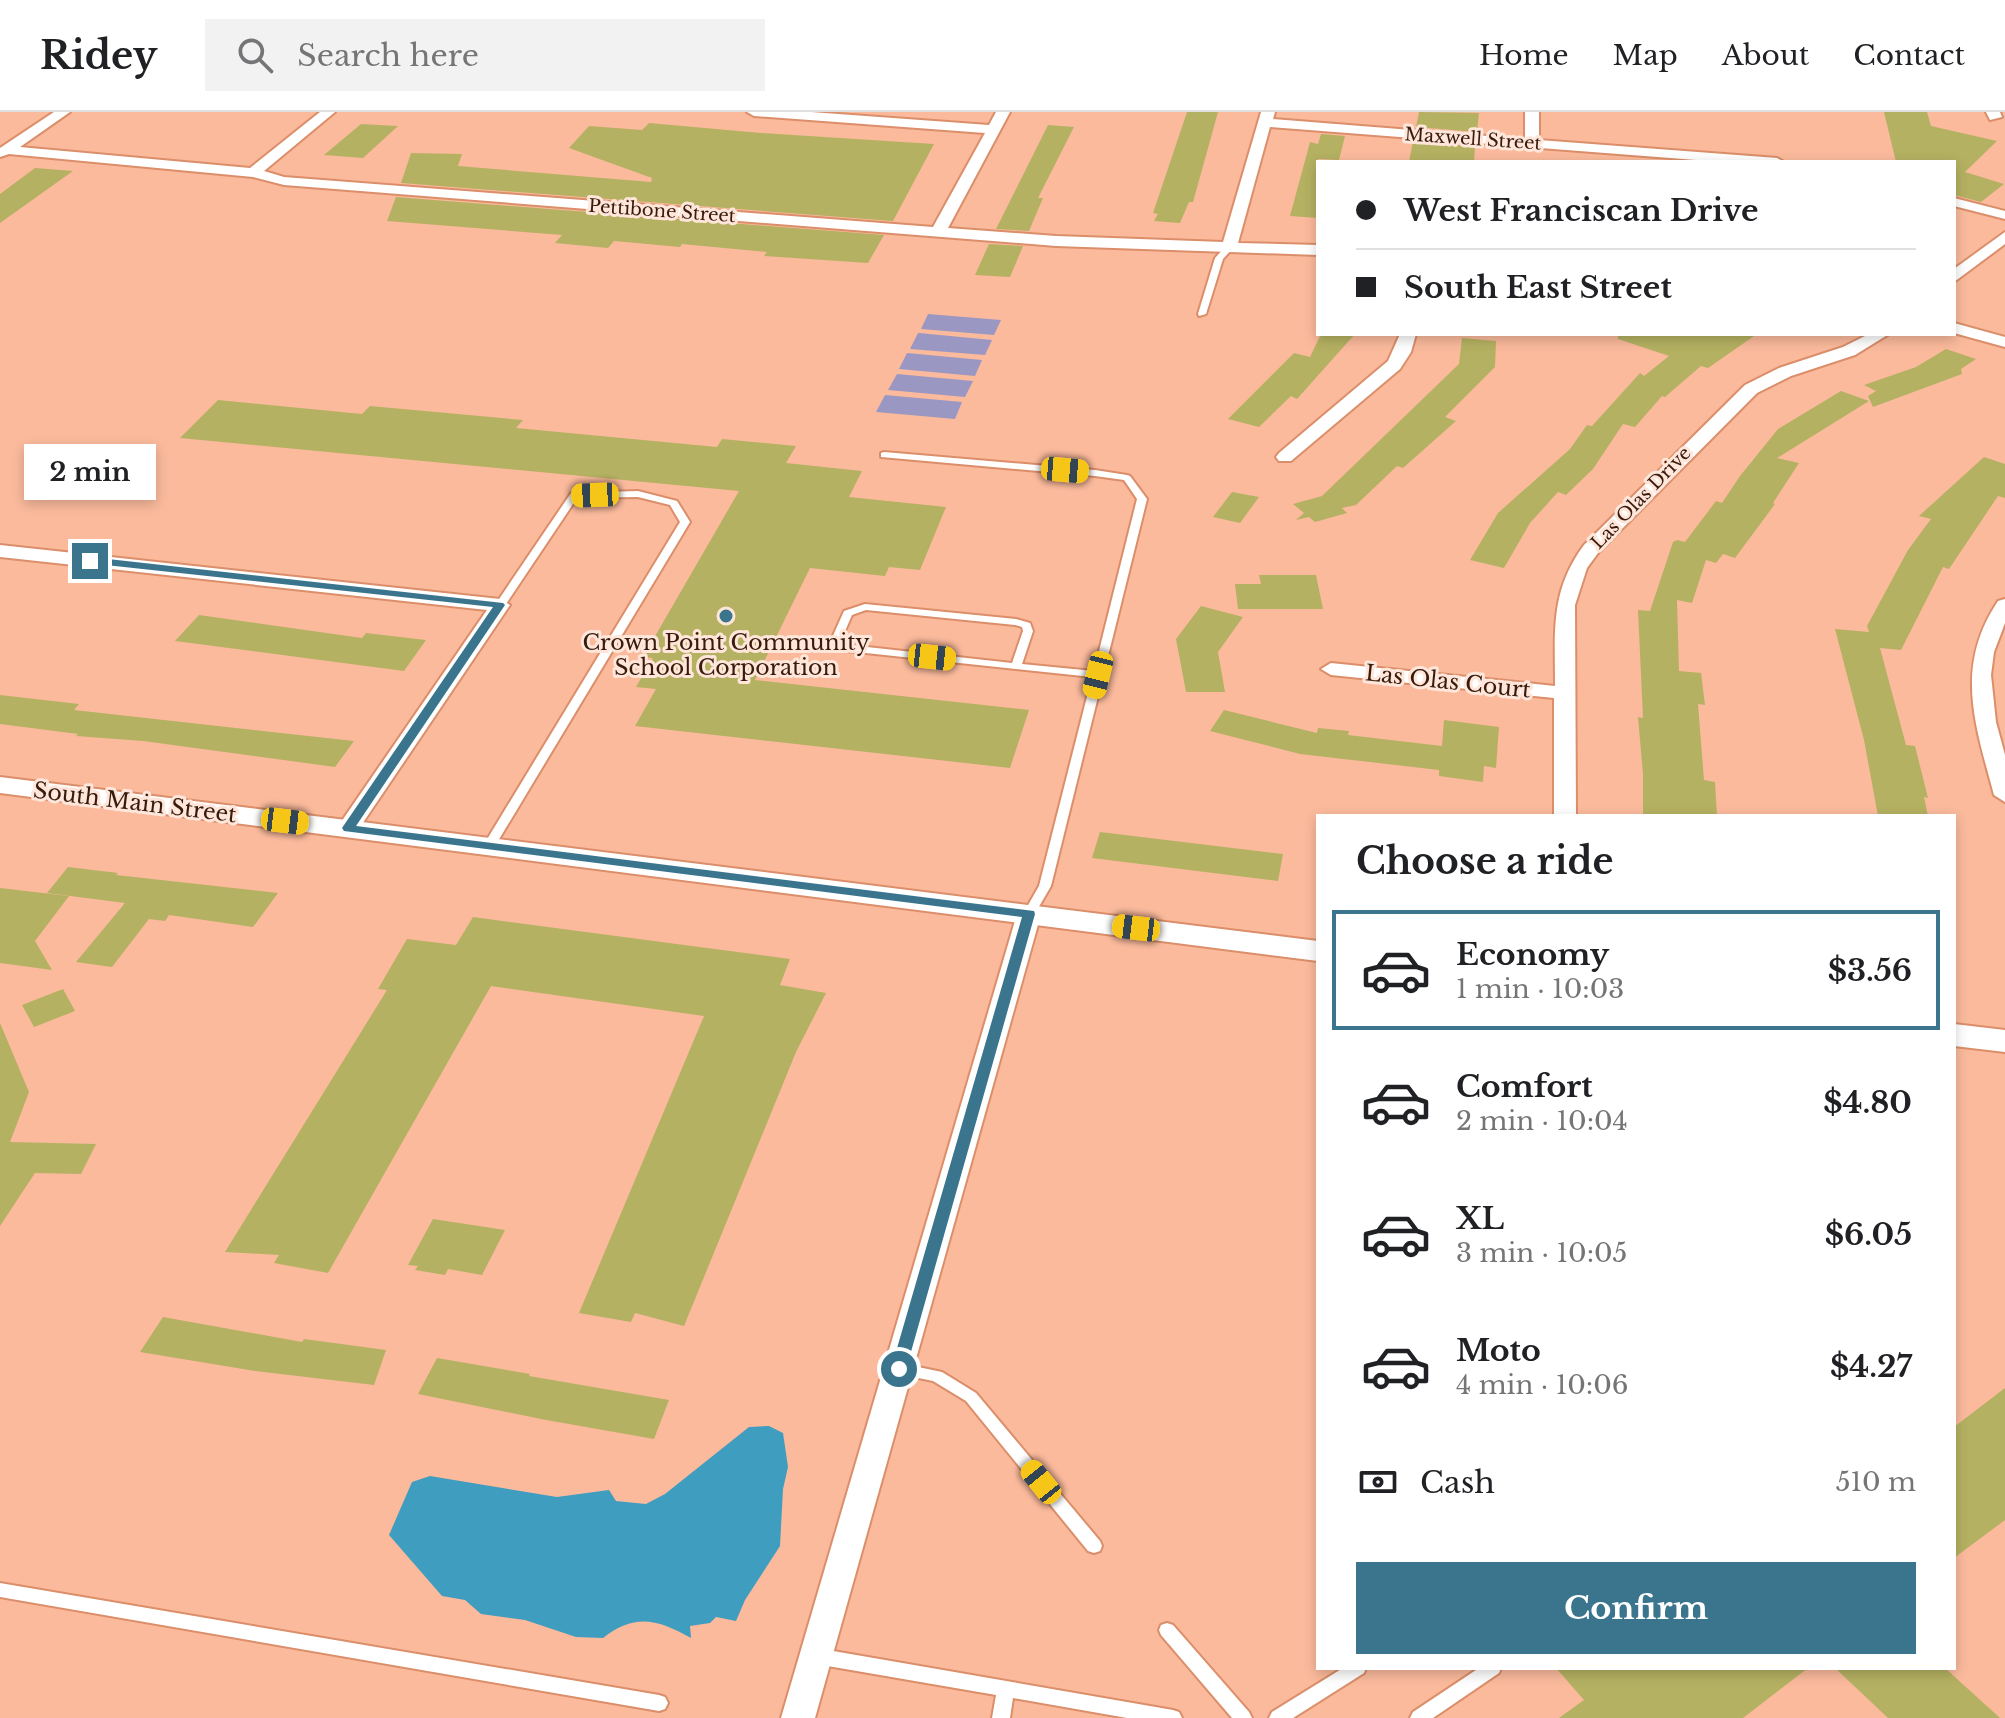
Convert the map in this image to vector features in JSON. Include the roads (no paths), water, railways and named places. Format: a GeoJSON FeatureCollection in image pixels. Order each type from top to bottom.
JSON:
{"type":"FeatureCollection","features":[{"type":"Feature","properties":{"kind":"street"},"geometry":{"type":"LineString","coordinates":[[4,152],[63,112]]}},
{"type":"Feature","properties":{"kind":"street"},"geometry":{"type":"LineString","coordinates":[[253,173],[328,112]]}},
{"type":"Feature","properties":{"kind":"street"},"geometry":{"type":"LineString","coordinates":[[754,112],[993,129]]}},
{"type":"Feature","properties":{"kind":"street"},"geometry":{"type":"LineString","coordinates":[[938,232],[1003,112]]}},
{"type":"Feature","properties":{"kind":"street"},"geometry":{"type":"LineString","coordinates":[[1532,112],[1532,143]]}},
{"type":"Feature","properties":{"kind":"street"},"geometry":{"type":"LineString","coordinates":[[1229,248],[1267,118]]}},
{"type":"Feature","properties":{"kind":"street","name":"Maxwell Street"},"geometry":{"type":"LineString","coordinates":[[1267,118],[1751,160]]}},
{"type":"Feature","properties":{"kind":"street","name":"Pettibone Street"},"geometry":{"type":"LineString","coordinates":[[4,152],[253,173],[284,181],[938,232],[1316,250]]}},
{"type":"Feature","properties":{"kind":"street"},"geometry":{"type":"LineString","coordinates":[[1956,203],[2005,215]]}},
{"type":"Feature","properties":{"kind":"street"},"geometry":{"type":"LineString","coordinates":[[1956,275],[2005,237]]}},
{"type":"Feature","properties":{"kind":"street"},"geometry":{"type":"LineString","coordinates":[[1956,329],[2005,342]]}},
{"type":"Feature","properties":{"kind":"street"},"geometry":{"type":"LineString","coordinates":[[1285,457],[1381,378],[1403,352],[1407,336]]}},
{"type":"Feature","properties":{"kind":"street","name":"Las Olas Drive"},"geometry":{"type":"LineString","coordinates":[[1565,814],[1565,605],[1577,568],[1591,549],[1751,389],[1794,368],[1849,351],[1877,336]]}},
{"type":"Feature","properties":{"kind":"street"},"geometry":{"type":"LineString","coordinates":[[0,551],[500,605],[348,828]]}},
{"type":"Feature","properties":{"kind":"street"},"geometry":{"type":"LineString","coordinates":[[2005,605],[1991,626],[1979,671],[1980,697],[2005,795]]}},
{"type":"Feature","properties":{"kind":"street","name":"Las Olas Court"},"geometry":{"type":"LineString","coordinates":[[1331,669],[1565,693]]}},
{"type":"Feature","properties":{"kind":"street","name":"South Main Street"},"geometry":{"type":"LineString","coordinates":[[0,785],[1316,951]]}},
{"type":"Feature","properties":{"kind":"street"},"geometry":{"type":"LineString","coordinates":[[798,1718],[1029,914]]}},
{"type":"Feature","properties":{"kind":"street"},"geometry":{"type":"LineString","coordinates":[[1956,1035],[2005,1041]]}},
{"type":"Feature","properties":{"kind":"lane"},"geometry":{"type":"LineString","coordinates":[[1202,314],[1219,258],[1229,248]]}},
{"type":"Feature","properties":{"kind":"lane"},"geometry":{"type":"LineString","coordinates":[[884,455],[1127,478],[1142,499],[1045,886],[1029,914]]}},
{"type":"Feature","properties":{"kind":"lane"},"geometry":{"type":"LineString","coordinates":[[489,846],[685,522],[674,503],[638,494],[574,495],[500,605]]}},
{"type":"Feature","properties":{"kind":"lane"},"geometry":{"type":"LineString","coordinates":[[1016,666],[1028,631],[1026,625],[1016,622],[865,607],[848,613],[837,638],[839,644],[847,648],[1098,675]]}},
{"type":"Feature","properties":{"kind":"lane"},"geometry":{"type":"LineString","coordinates":[[899,1369],[937,1376],[971,1397],[1094,1546]]}},
{"type":"Feature","properties":{"kind":"lane"},"geometry":{"type":"LineString","coordinates":[[0,1590],[659,1703]]}},
{"type":"Feature","properties":{"kind":"lane"},"geometry":{"type":"LineString","coordinates":[[1167,1630],[1243,1718]]}},
{"type":"Feature","properties":{"kind":"lane"},"geometry":{"type":"LineString","coordinates":[[816,1656],[1173,1718]]}},
{"type":"Feature","properties":{"kind":"lane"},"geometry":{"type":"LineString","coordinates":[[1278,1718],[1355,1670]]}},
{"type":"Feature","properties":{"kind":"lane"},"geometry":{"type":"LineString","coordinates":[[1419,1718],[1490,1670]]}},
{"type":"Feature","properties":{"kind":"lane"},"geometry":{"type":"LineString","coordinates":[[1001,1718],[1006,1689]]}},
{"type":"Feature","properties":{"kind":"place","name":"Crown Point Community School Corporation"},"geometry":{"type":"Point","coordinates":[726,616]}}]}
